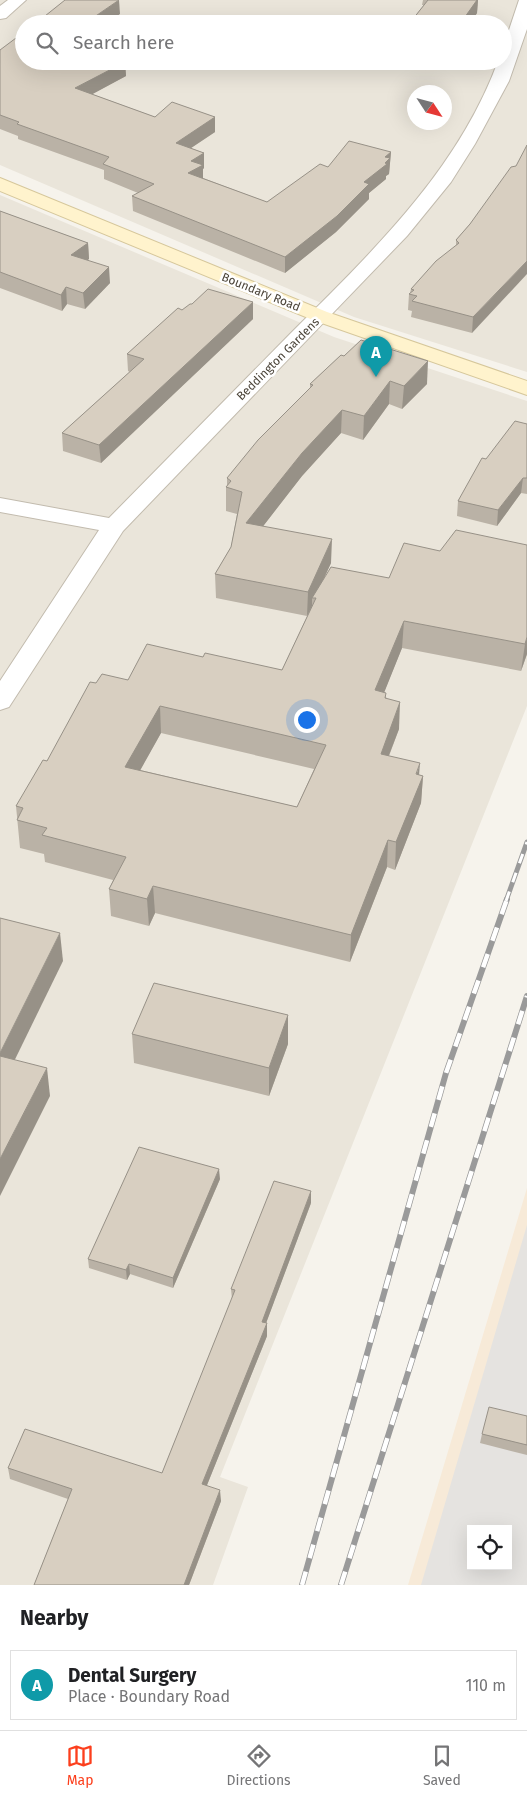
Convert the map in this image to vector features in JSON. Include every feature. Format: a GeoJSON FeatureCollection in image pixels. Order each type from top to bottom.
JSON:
{"type":"FeatureCollection","features":[{"type":"Feature","properties":{"kind":"main road","name":"Boundary Road"},"geometry":{"type":"LineString","coordinates":[[0,184],[320,316],[527,388]]}},
{"type":"Feature","properties":{"kind":"street"},"geometry":{"type":"LineString","coordinates":[[0,14],[18,0]]}},
{"type":"Feature","properties":{"kind":"street","name":"Beddington Gardens"},"geometry":{"type":"LineString","coordinates":[[512,47],[527,0]]}},
{"type":"Feature","properties":{"kind":"street","name":"Beddington Gardens"},"geometry":{"type":"LineString","coordinates":[[0,701],[114,526],[400,232],[444,178],[478,124],[504,70]]}},
{"type":"Feature","properties":{"kind":"street"},"geometry":{"type":"LineString","coordinates":[[0,505],[114,526]]}},
{"type":"Feature","properties":{"kind":"shaded area"},"geometry":{"type":"Polygon","coordinates":[[[0,0],[527,0],[527,372],[354,317],[0,165],[0,0]]]}},
{"type":"Feature","properties":{"kind":"shaded area"},"geometry":{"type":"Polygon","coordinates":[[[0,195],[334,337],[527,401],[527,706],[220,1477],[248,1487],[213,1585],[0,1585],[0,195]]]}},
{"type":"Feature","properties":{"kind":"shaded area"},"geometry":{"type":"Polygon","coordinates":[[[527,1188],[527,1585],[408,1585],[527,1188]]]}},
{"type":"Feature","properties":{"kind":"shaded area"},"geometry":{"type":"Polygon","coordinates":[[[527,1225],[527,1585],[421,1585],[527,1225]]]}},
{"type":"Feature","properties":{"kind":"building"},"geometry":{"type":"Polygon","coordinates":[[[65,0],[119,0],[97,15],[46,15],[65,0]]]}},
{"type":"Feature","properties":{"kind":"building"},"geometry":{"type":"Polygon","coordinates":[[[428,0],[477,0],[466,15],[416,15],[428,0]]]}},
{"type":"Feature","properties":{"kind":"building"},"geometry":{"type":"Polygon","coordinates":[[[15,39],[15,70],[110,70],[75,88],[155,117],[172,102],[215,117],[176,143],[204,153],[191,161],[203,165],[188,173],[267,202],[320,164],[328,167],[349,141],[391,152],[385,157],[390,158],[385,163],[387,164],[364,182],[369,184],[337,216],[285,257],[132,196],[154,184],[103,164],[109,157],[17,124],[19,122],[0,115],[0,50],[15,39]]]}},
{"type":"Feature","properties":{"kind":"building"},"geometry":{"type":"Polygon","coordinates":[[[527,145],[527,261],[473,317],[412,301],[417,296],[409,294],[414,290],[411,289],[436,261],[459,243],[456,240],[470,224],[511,167],[516,166],[527,145]]]}},
{"type":"Feature","properties":{"kind":"building"},"geometry":{"type":"Polygon","coordinates":[[[0,211],[88,243],[71,255],[109,267],[83,293],[66,287],[61,295],[0,272],[0,211]]]}},
{"type":"Feature","properties":{"kind":"building"},"geometry":{"type":"Polygon","coordinates":[[[208,289],[253,302],[99,445],[62,433],[144,359],[127,354],[178,308],[182,310],[192,304],[208,289]]]}},
{"type":"Feature","properties":{"kind":"building"},"geometry":{"type":"Polygon","coordinates":[[[361,340],[428,361],[404,386],[390,381],[364,416],[342,410],[302,453],[246,523],[332,539],[308,592],[215,574],[231,547],[242,492],[226,487],[231,481],[227,478],[258,440],[313,385],[310,384],[341,355],[344,356],[361,340]]]}},
{"type":"Feature","properties":{"kind":"building"},"geometry":{"type":"Polygon","coordinates":[[[515,421],[527,424],[527,478],[523,478],[498,510],[458,501],[482,458],[486,459],[515,421]]]}},
{"type":"Feature","properties":{"kind":"building"},"geometry":{"type":"Polygon","coordinates":[[[456,530],[527,545],[527,637],[525,644],[404,621],[375,690],[386,693],[385,698],[400,702],[381,754],[420,763],[416,774],[423,776],[396,842],[388,840],[351,935],[153,886],[147,899],[109,889],[126,857],[42,835],[47,828],[17,820],[23,808],[16,806],[43,760],[47,761],[90,682],[96,683],[102,674],[128,680],[147,644],[203,657],[205,653],[282,670],[316,598],[312,598],[331,567],[389,578],[404,543],[440,551],[456,530]],[[160,706],[125,767],[297,807],[326,745],[160,706]]]}},
{"type":"Feature","properties":{"kind":"building"},"geometry":{"type":"Polygon","coordinates":[[[0,918],[60,933],[0,1053],[0,918]]]}},
{"type":"Feature","properties":{"kind":"building"},"geometry":{"type":"Polygon","coordinates":[[[154,983],[288,1015],[269,1068],[132,1034],[154,983]]]}},
{"type":"Feature","properties":{"kind":"building"},"geometry":{"type":"Polygon","coordinates":[[[0,1056],[47,1068],[0,1159],[0,1056]]]}},
{"type":"Feature","properties":{"kind":"building"},"geometry":{"type":"Polygon","coordinates":[[[139,1147],[219,1169],[173,1278],[129,1264],[126,1270],[88,1259],[139,1147]]]}},
{"type":"Feature","properties":{"kind":"building"},"geometry":{"type":"Polygon","coordinates":[[[274,1181],[311,1191],[262,1322],[267,1323],[202,1484],[220,1490],[184,1585],[34,1585],[72,1489],[8,1468],[25,1429],[162,1473],[235,1290],[231,1289],[274,1181]]]}},
{"type":"Feature","properties":{"kind":"building"},"geometry":{"type":"Polygon","coordinates":[[[489,1407],[527,1416],[527,1445],[482,1434],[489,1407]]]}},
{"type":"Feature","properties":{"kind":"railway"},"geometry":{"type":"LineString","coordinates":[[506,901],[527,842]]}},
{"type":"Feature","properties":{"kind":"railway"},"geometry":{"type":"LineString","coordinates":[[302,1585],[446,1073],[507,899]]}},
{"type":"Feature","properties":{"kind":"railway"},"geometry":{"type":"LineString","coordinates":[[341,1585],[527,996]]}},
{"type":"Feature","properties":{"kind":"place","name":"Dental Surgery"},"geometry":{"type":"Point","coordinates":[376,377]}}]}
